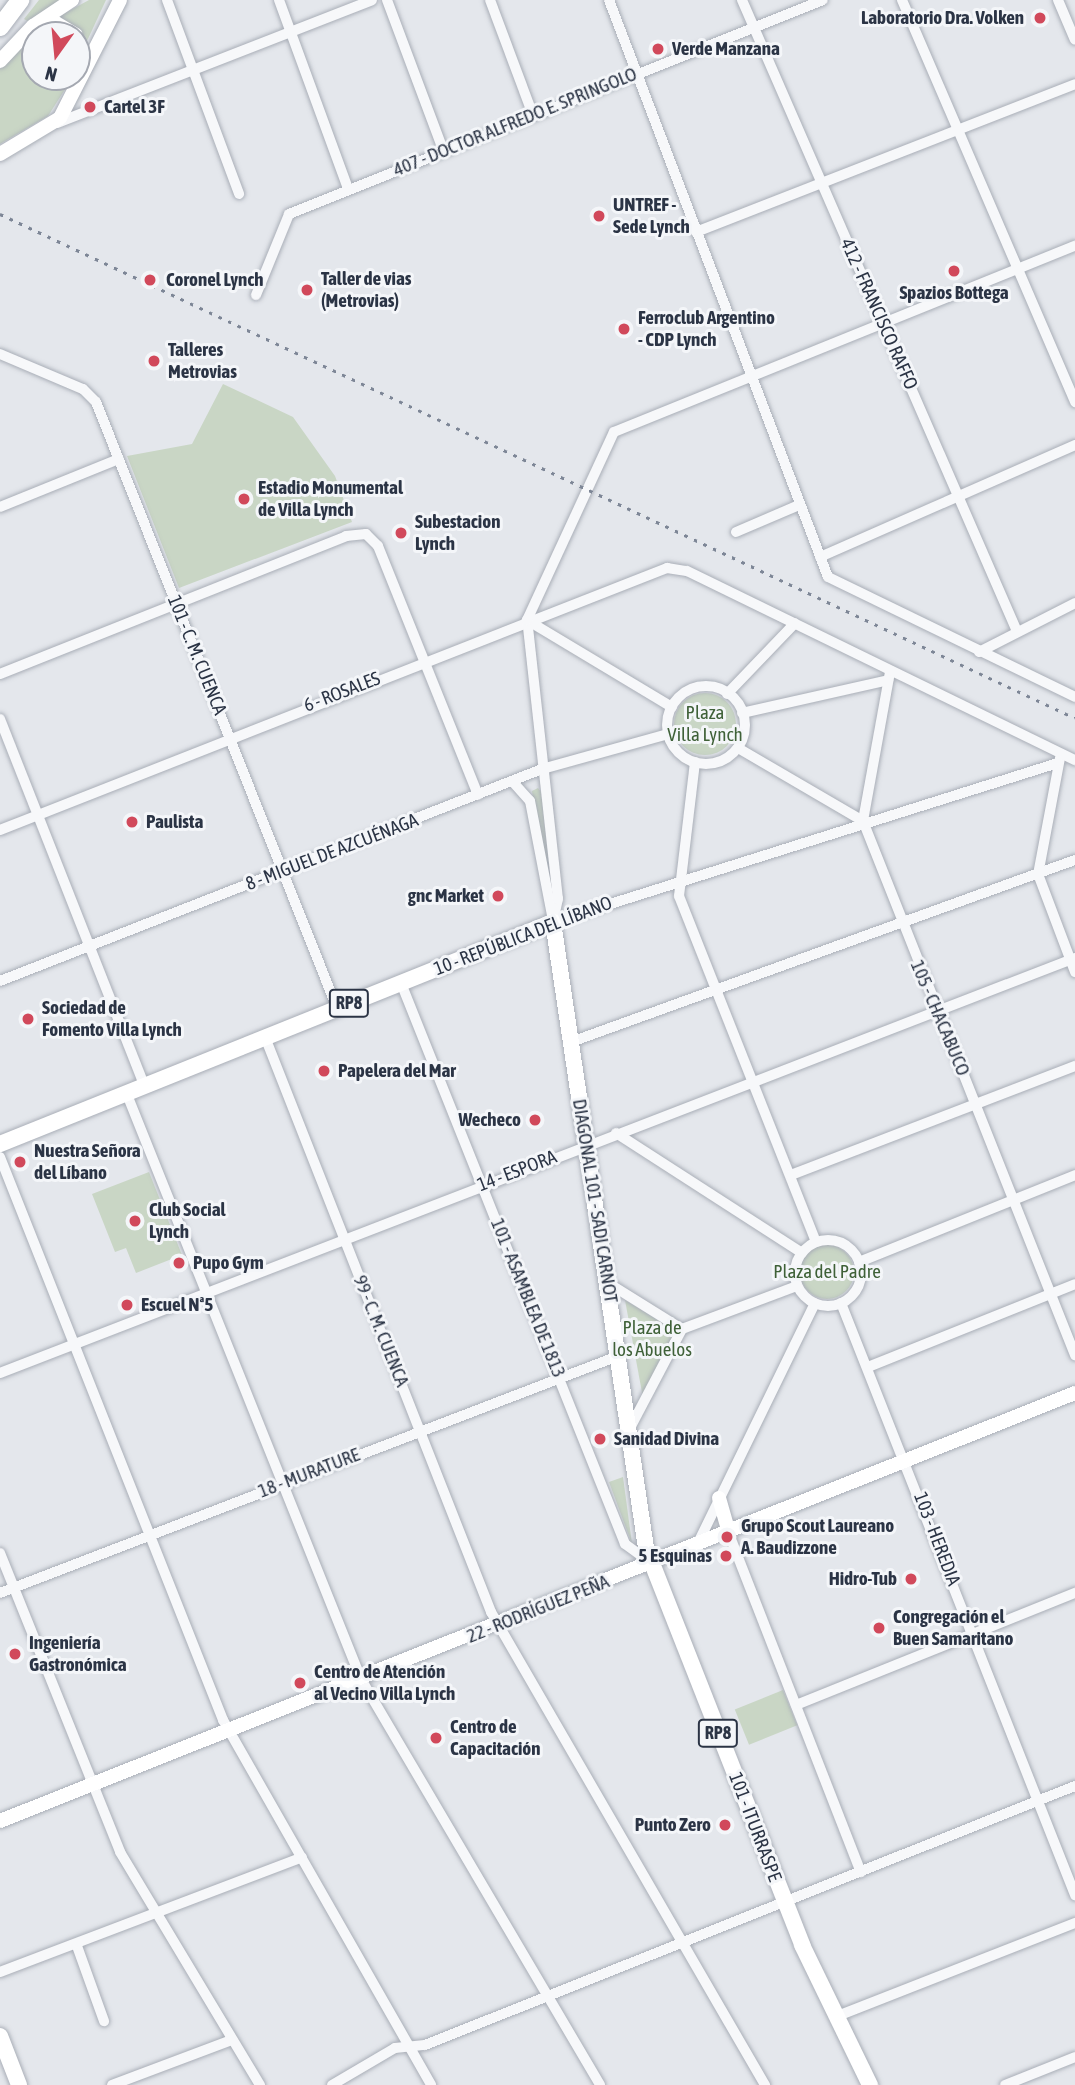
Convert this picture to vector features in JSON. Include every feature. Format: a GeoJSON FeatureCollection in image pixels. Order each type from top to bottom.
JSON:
{"type":"FeatureCollection","features":[{"type":"Feature","properties":{"kind":"highway"},"geometry":{"type":"LineString","coordinates":[[0,27],[20,0]]}},
{"type":"Feature","properties":{"kind":"main road","name":"10 - REPÚBLICA DEL LÍBANO"},"geometry":{"type":"LineString","coordinates":[[0,1144],[554,922]]}},
{"type":"Feature","properties":{"kind":"main road","name":"DIAGONAL 101 - SADI CARNOT"},"geometry":{"type":"LineString","coordinates":[[554,922],[628,1431],[652,1563]]}},
{"type":"Feature","properties":{"kind":"main road","name":"101 - ITURRASPE"},"geometry":{"type":"LineString","coordinates":[[652,1563],[785,1902],[835,2017],[870,2085]]}},
{"type":"Feature","properties":{"kind":"main road"},"geometry":{"type":"LineString","coordinates":[[0,2036],[19,2085]]}},
{"type":"Feature","properties":{"kind":"street"},"geometry":{"type":"LineString","coordinates":[[40,21],[72,0]]}},
{"type":"Feature","properties":{"kind":"street"},"geometry":{"type":"LineString","coordinates":[[91,56],[120,0]]}},
{"type":"Feature","properties":{"kind":"street"},"geometry":{"type":"LineString","coordinates":[[167,0],[239,194]]}},
{"type":"Feature","properties":{"kind":"street"},"geometry":{"type":"LineString","coordinates":[[279,0],[348,189]]}},
{"type":"Feature","properties":{"kind":"street"},"geometry":{"type":"LineString","coordinates":[[0,154],[53,124],[372,0]]}},
{"type":"Feature","properties":{"kind":"street"},"geometry":{"type":"LineString","coordinates":[[387,0],[443,150]]}},
{"type":"Feature","properties":{"kind":"street"},"geometry":{"type":"LineString","coordinates":[[490,0],[533,115]]}},
{"type":"Feature","properties":{"kind":"street"},"geometry":{"type":"LineString","coordinates":[[609,0],[748,377],[828,577],[1075,697]]}},
{"type":"Feature","properties":{"kind":"street","name":"412 - FRANCISCO RAFFO"},"geometry":{"type":"LineString","coordinates":[[743,0],[1016,629]]}},
{"type":"Feature","properties":{"kind":"street","name":"407 - DOCTOR ALFREDO E. SPRINGOLO"},"geometry":{"type":"LineString","coordinates":[[256,295],[289,214],[443,150],[823,0]]}},
{"type":"Feature","properties":{"kind":"street"},"geometry":{"type":"LineString","coordinates":[[902,0],[1075,402]]}},
{"type":"Feature","properties":{"kind":"street"},"geometry":{"type":"LineString","coordinates":[[1058,0],[1075,40]]}},
{"type":"Feature","properties":{"kind":"street"},"geometry":{"type":"LineString","coordinates":[[0,61],[21,39]]}},
{"type":"Feature","properties":{"kind":"street"},"geometry":{"type":"LineString","coordinates":[[696,232],[1075,84]]}},
{"type":"Feature","properties":{"kind":"street"},"geometry":{"type":"LineString","coordinates":[[53,124],[78,91]]}},
{"type":"Feature","properties":{"kind":"street"},"geometry":{"type":"LineString","coordinates":[[672,707],[527,620],[586,490],[618,429],[1075,246]]}},
{"type":"Feature","properties":{"kind":"street","name":"101 - C. M. CUENCA"},"geometry":{"type":"LineString","coordinates":[[0,354],[90,395],[119,459],[337,1008]]}},
{"type":"Feature","properties":{"kind":"street"},"geometry":{"type":"LineString","coordinates":[[820,557],[1075,445]]}},
{"type":"Feature","properties":{"kind":"street"},"geometry":{"type":"LineString","coordinates":[[0,507],[119,459]]}},
{"type":"Feature","properties":{"kind":"street"},"geometry":{"type":"LineString","coordinates":[[736,532],[799,505]]}},
{"type":"Feature","properties":{"kind":"street"},"geometry":{"type":"LineString","coordinates":[[0,674],[176,602],[366,534],[378,546],[422,662],[478,795]]}},
{"type":"Feature","properties":{"kind":"street","name":"6 - ROSALES"},"geometry":{"type":"LineString","coordinates":[[0,830],[229,735],[658,569],[687,571],[795,623]]}},
{"type":"Feature","properties":{"kind":"street"},"geometry":{"type":"LineString","coordinates":[[979,652],[1016,629],[1075,603]]}},
{"type":"Feature","properties":{"kind":"street","name":"DIAGONAL 101 - SADI CARNOT"},"geometry":{"type":"LineString","coordinates":[[527,620],[558,899],[554,922]]}},
{"type":"Feature","properties":{"kind":"street"},"geometry":{"type":"LineString","coordinates":[[727,694],[795,623],[889,676],[1060,759],[1075,760]]}},
{"type":"Feature","properties":{"kind":"street"},"geometry":{"type":"LineString","coordinates":[[742,713],[889,676]]}},
{"type":"Feature","properties":{"kind":"street"},"geometry":{"type":"LineString","coordinates":[[738,748],[863,821],[889,676]]}},
{"type":"Feature","properties":{"kind":"street"},"geometry":{"type":"LineString","coordinates":[[697,688],[727,694],[742,713],[738,748],[722,761],[695,762],[679,754],[668,734],[672,707],[697,688]]}},
{"type":"Feature","properties":{"kind":"street"},"geometry":{"type":"LineString","coordinates":[[0,719],[144,1085]]}},
{"type":"Feature","properties":{"kind":"street","name":"8 - MIGUEL DE AZCUÉNAGA"},"geometry":{"type":"LineString","coordinates":[[0,981],[542,769],[668,734]]}},
{"type":"Feature","properties":{"kind":"street"},"geometry":{"type":"LineString","coordinates":[[1060,759],[1038,874],[1075,972]]}},
{"type":"Feature","properties":{"kind":"street","name":"10 - REPÚBLICA DEL LÍBANO"},"geometry":{"type":"LineString","coordinates":[[554,922],[1060,759]]}},
{"type":"Feature","properties":{"kind":"street"},"geometry":{"type":"LineString","coordinates":[[695,762],[678,881],[717,993],[816,1242]]}},
{"type":"Feature","properties":{"kind":"street","name":"DIAGONAL 101 - SADI CARNOT"},"geometry":{"type":"LineString","coordinates":[[512,782],[530,802],[544,901],[554,922]]}},
{"type":"Feature","properties":{"kind":"street","name":"105 - CHACABUCO"},"geometry":{"type":"LineString","coordinates":[[863,821],[901,923],[1075,1355]]}},
{"type":"Feature","properties":{"kind":"street"},"geometry":{"type":"LineString","coordinates":[[571,1042],[717,993],[1075,860]]}},
{"type":"Feature","properties":{"kind":"street","name":"14 - ESPORA"},"geometry":{"type":"LineString","coordinates":[[0,1373],[205,1291],[1072,959]]}},
{"type":"Feature","properties":{"kind":"street","name":"101 - ASAMBLEA DE 1813"},"geometry":{"type":"LineString","coordinates":[[401,983],[625,1544],[652,1563]]}},
{"type":"Feature","properties":{"kind":"street","name":"99 - C. M. CUENCA"},"geometry":{"type":"LineString","coordinates":[[265,1037],[498,1625],[765,2085]]}},
{"type":"Feature","properties":{"kind":"street"},"geometry":{"type":"LineString","coordinates":[[791,1175],[1075,1066]]}},
{"type":"Feature","properties":{"kind":"street"},"geometry":{"type":"LineString","coordinates":[[126,1092],[361,1679],[600,2085]]}},
{"type":"Feature","properties":{"kind":"street"},"geometry":{"type":"LineString","coordinates":[[616,1133],[802,1252]]}},
{"type":"Feature","properties":{"kind":"street"},"geometry":{"type":"LineString","coordinates":[[0,1157],[147,1535],[229,1732],[431,2085]]}},
{"type":"Feature","properties":{"kind":"street"},"geometry":{"type":"LineString","coordinates":[[859,1262],[1075,1175]]}},
{"type":"Feature","properties":{"kind":"street"},"geometry":{"type":"LineString","coordinates":[[816,1242],[846,1245],[859,1262],[860,1281],[841,1303],[815,1303],[797,1286],[802,1252],[816,1242]]}},
{"type":"Feature","properties":{"kind":"street"},"geometry":{"type":"LineString","coordinates":[[608,1283],[682,1329]]}},
{"type":"Feature","properties":{"kind":"street"},"geometry":{"type":"LineString","coordinates":[[869,1367],[1075,1284]]}},
{"type":"Feature","properties":{"kind":"street"},"geometry":{"type":"LineString","coordinates":[[628,1431],[682,1329],[797,1286]]}},
{"type":"Feature","properties":{"kind":"street"},"geometry":{"type":"LineString","coordinates":[[696,1547],[815,1303]]}},
{"type":"Feature","properties":{"kind":"street","name":"103 - HEREDIA"},"geometry":{"type":"LineString","coordinates":[[841,1303],[869,1367],[1075,1895]]}},
{"type":"Feature","properties":{"kind":"street","name":"18 - MURATURE"},"geometry":{"type":"LineString","coordinates":[[0,1593],[559,1376],[618,1356]]}},
{"type":"Feature","properties":{"kind":"street","name":"22 - RODRÍGUEZ PEÑA"},"geometry":{"type":"LineString","coordinates":[[0,1821],[729,1534],[905,1460],[1075,1393]]}},
{"type":"Feature","properties":{"kind":"street"},"geometry":{"type":"LineString","coordinates":[[719,1498],[729,1534],[861,1872]]}},
{"type":"Feature","properties":{"kind":"street"},"geometry":{"type":"LineString","coordinates":[[0,1552],[120,1852],[229,2041],[260,2085]]}},
{"type":"Feature","properties":{"kind":"street"},"geometry":{"type":"LineString","coordinates":[[796,1705],[1075,1593]]}},
{"type":"Feature","properties":{"kind":"street"},"geometry":{"type":"LineString","coordinates":[[332,2085],[407,2046],[546,1996],[1075,1786]]}},
{"type":"Feature","properties":{"kind":"street"},"geometry":{"type":"LineString","coordinates":[[0,1972],[77,1946],[302,1857]]}},
{"type":"Feature","properties":{"kind":"street"},"geometry":{"type":"LineString","coordinates":[[835,2017],[1075,1923]]}},
{"type":"Feature","properties":{"kind":"street"},"geometry":{"type":"LineString","coordinates":[[77,1946],[104,2021]]}},
{"type":"Feature","properties":{"kind":"street"},"geometry":{"type":"LineString","coordinates":[[113,2085],[229,2041]]}},
{"type":"Feature","properties":{"kind":"street"},"geometry":{"type":"LineString","coordinates":[[1005,2085],[1075,2057]]}},
{"type":"Feature","properties":{"kind":"green space"},"geometry":{"type":"Polygon","coordinates":[[[39,0],[64,0],[31,21],[24,19],[39,0]]]}},
{"type":"Feature","properties":{"kind":"green space"},"geometry":{"type":"Polygon","coordinates":[[[89,0],[106,0],[91,32],[91,21],[63,21],[58,17],[89,0]]]}},
{"type":"Feature","properties":{"kind":"green space"},"geometry":{"type":"Polygon","coordinates":[[[21,49],[21,91],[64,91],[48,116],[0,144],[0,69],[21,49]]]}},
{"type":"Feature","properties":{"kind":"green space","name":"Estadio Monumental de Villa Lynch"},"geometry":{"type":"Polygon","coordinates":[[[223,384],[293,417],[335,476],[352,522],[179,588],[127,456],[192,444],[223,384]]]}},
{"type":"Feature","properties":{"kind":"green space","name":"Plaza Villa Lynch"},"geometry":{"type":"Polygon","coordinates":[[[699,693],[711,693],[727,702],[734,712],[734,736],[727,746],[711,755],[699,755],[688,750],[679,741],[674,730],[674,718],[679,707],[688,698],[699,693]]]}},
{"type":"Feature","properties":{"kind":"green space"},"geometry":{"type":"Polygon","coordinates":[[[538,788],[541,792],[552,894],[546,892],[532,791],[538,788]]]}},
{"type":"Feature","properties":{"kind":"green space","name":"Club Social Lynch"},"geometry":{"type":"Polygon","coordinates":[[[149,1172],[182,1255],[136,1273],[126,1248],[115,1252],[92,1194],[149,1172]]]}},
{"type":"Feature","properties":{"kind":"green space","name":"Plaza del Padre"},"geometry":{"type":"Polygon","coordinates":[[[827,1245],[846,1253],[854,1272],[846,1291],[827,1299],[808,1291],[800,1272],[808,1253],[827,1245]]]}},
{"type":"Feature","properties":{"kind":"green space","name":"Plaza de los Abuelos"},"geometry":{"type":"Polygon","coordinates":[[[625,1300],[677,1332],[643,1398],[625,1300]]]}},
{"type":"Feature","properties":{"kind":"green space"},"geometry":{"type":"Polygon","coordinates":[[[623,1477],[632,1544],[609,1482],[623,1477]]]}},
{"type":"Feature","properties":{"kind":"green space"},"geometry":{"type":"Polygon","coordinates":[[[783,1690],[797,1725],[749,1745],[735,1709],[783,1690]]]}},
{"type":"Feature","properties":{"kind":"railway"},"geometry":{"type":"LineString","coordinates":[[0,214],[1075,718]]}},
{"type":"Feature","properties":{"kind":"place","name":"Laboratorio Dra. Volken"},"geometry":{"type":"Point","coordinates":[1040,18]}},
{"type":"Feature","properties":{"kind":"place","name":"Verde Manzana"},"geometry":{"type":"Point","coordinates":[658,49]}},
{"type":"Feature","properties":{"kind":"place","name":"Cartel 3F"},"geometry":{"type":"Point","coordinates":[90,107]}},
{"type":"Feature","properties":{"kind":"place","name":"UNTREF - Sede Lynch"},"geometry":{"type":"Point","coordinates":[599,216]}},
{"type":"Feature","properties":{"kind":"place","name":"Spazios Bottega"},"geometry":{"type":"Point","coordinates":[954,271]}},
{"type":"Feature","properties":{"kind":"place","name":"Coronel Lynch"},"geometry":{"type":"Point","coordinates":[150,280]}},
{"type":"Feature","properties":{"kind":"place","name":"Taller de vias (Metrovias)"},"geometry":{"type":"Point","coordinates":[307,290]}},
{"type":"Feature","properties":{"kind":"place","name":"Ferroclub Argentino - CDP Lynch"},"geometry":{"type":"Point","coordinates":[624,329]}},
{"type":"Feature","properties":{"kind":"place","name":"Talleres Metrovias"},"geometry":{"type":"Point","coordinates":[154,361]}},
{"type":"Feature","properties":{"kind":"place","name":"Estadio Monumental de Villa Lynch"},"geometry":{"type":"Point","coordinates":[244,499]}},
{"type":"Feature","properties":{"kind":"place","name":"Subestacion Lynch"},"geometry":{"type":"Point","coordinates":[401,533]}},
{"type":"Feature","properties":{"kind":"place","name":"Paulista"},"geometry":{"type":"Point","coordinates":[132,822]}},
{"type":"Feature","properties":{"kind":"place","name":"gnc Market"},"geometry":{"type":"Point","coordinates":[498,896]}},
{"type":"Feature","properties":{"kind":"place","name":"Sociedad de Fomento Villa Lynch"},"geometry":{"type":"Point","coordinates":[28,1019]}},
{"type":"Feature","properties":{"kind":"place","name":"Papelera del Mar"},"geometry":{"type":"Point","coordinates":[324,1071]}},
{"type":"Feature","properties":{"kind":"place","name":"Wecheco"},"geometry":{"type":"Point","coordinates":[535,1120]}},
{"type":"Feature","properties":{"kind":"place","name":"Nuestra Señora del Líbano"},"geometry":{"type":"Point","coordinates":[20,1162]}},
{"type":"Feature","properties":{"kind":"place","name":"Club Social Lynch"},"geometry":{"type":"Point","coordinates":[135,1221]}},
{"type":"Feature","properties":{"kind":"place","name":"Pupo Gym"},"geometry":{"type":"Point","coordinates":[179,1263]}},
{"type":"Feature","properties":{"kind":"place","name":"Escuel Nª5"},"geometry":{"type":"Point","coordinates":[127,1305]}},
{"type":"Feature","properties":{"kind":"place","name":"Sanidad Divina"},"geometry":{"type":"Point","coordinates":[600,1439]}},
{"type":"Feature","properties":{"kind":"place","name":"Grupo Scout Laureano A. Baudizzone"},"geometry":{"type":"Point","coordinates":[727,1537]}},
{"type":"Feature","properties":{"kind":"place","name":"5 Esquinas"},"geometry":{"type":"Point","coordinates":[726,1556]}},
{"type":"Feature","properties":{"kind":"place","name":"Hidro-Tub"},"geometry":{"type":"Point","coordinates":[911,1579]}},
{"type":"Feature","properties":{"kind":"place","name":"Congregación el Buen Samaritano"},"geometry":{"type":"Point","coordinates":[879,1628]}},
{"type":"Feature","properties":{"kind":"place","name":"Ingeniería Gastronómica"},"geometry":{"type":"Point","coordinates":[15,1654]}},
{"type":"Feature","properties":{"kind":"place","name":"Centro de Atención al Vecino Villa Lynch"},"geometry":{"type":"Point","coordinates":[300,1683]}},
{"type":"Feature","properties":{"kind":"place","name":"Centro de Capacitación"},"geometry":{"type":"Point","coordinates":[436,1738]}},
{"type":"Feature","properties":{"kind":"place","name":"Punto Zero"},"geometry":{"type":"Point","coordinates":[725,1825]}}]}
